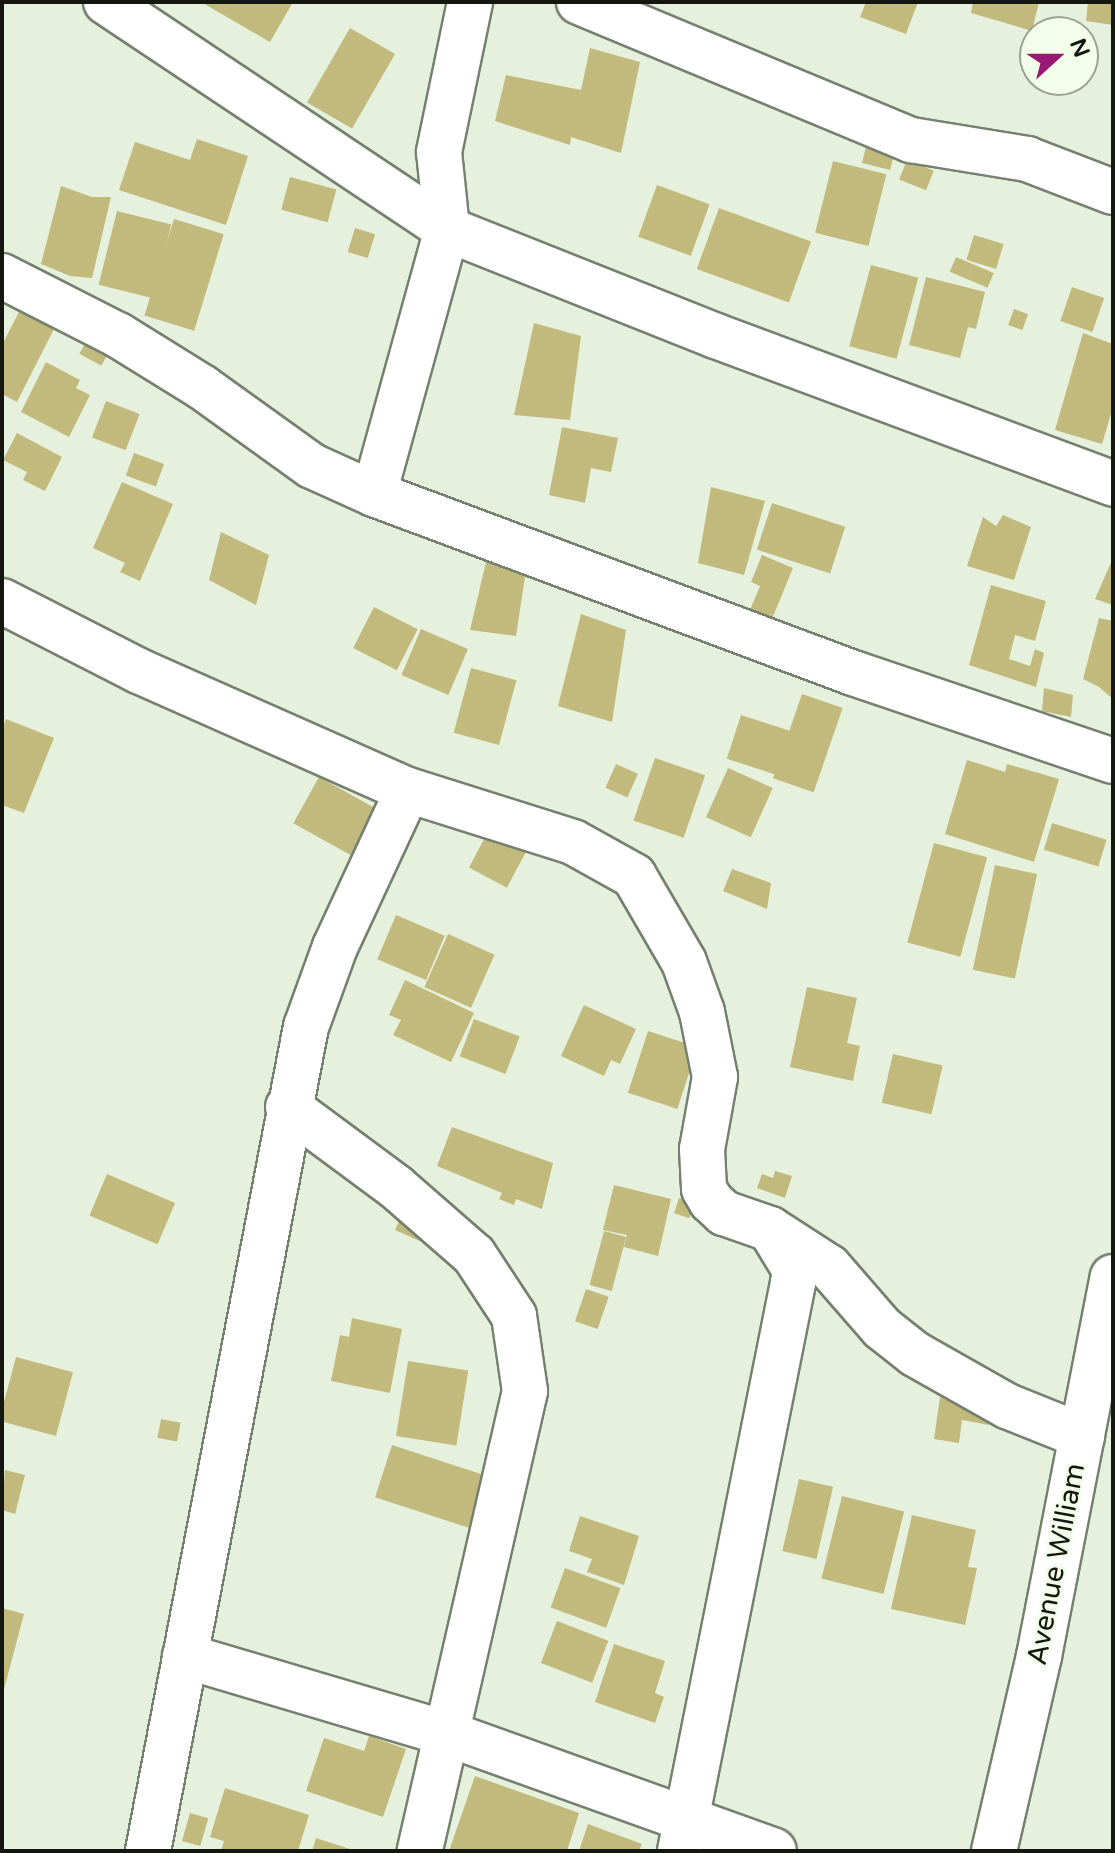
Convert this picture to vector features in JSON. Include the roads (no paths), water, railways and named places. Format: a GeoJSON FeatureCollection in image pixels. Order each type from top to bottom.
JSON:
{"type":"FeatureCollection","features":[{"type":"Feature","properties":{"kind":"street"},"geometry":{"type":"LineString","coordinates":[[106,2],[447,229],[716,336],[1113,484]]}},
{"type":"Feature","properties":{"kind":"street"},"geometry":{"type":"LineString","coordinates":[[374,494],[447,229],[439,152],[470,2]]}},
{"type":"Feature","properties":{"kind":"street"},"geometry":{"type":"LineString","coordinates":[[579,2],[911,140],[1027,159],[1113,192]]}},
{"type":"Feature","properties":{"kind":"street"},"geometry":{"type":"LineString","coordinates":[[2,276],[118,335],[202,387],[312,466],[374,494],[853,673],[1113,761]]}},
{"type":"Feature","properties":{"kind":"street"},"geometry":{"type":"LineString","coordinates":[[2,601],[139,671],[408,790],[573,842],[634,876],[684,962],[702,1012],[715,1077],[702,1149],[704,1189],[724,1213],[770,1229],[829,1267],[882,1328],[915,1354],[1007,1406],[1082,1436]]}},
{"type":"Feature","properties":{"kind":"street"},"geometry":{"type":"LineString","coordinates":[[148,1851],[288,1107],[306,1027],[335,947],[408,790]]}},
{"type":"Feature","properties":{"kind":"street"},"geometry":{"type":"LineString","coordinates":[[288,1107],[396,1187],[474,1255],[514,1316],[525,1391],[420,1851]]}},
{"type":"Feature","properties":{"kind":"street"},"geometry":{"type":"LineString","coordinates":[[683,1836],[795,1270],[770,1229]]}},
{"type":"Feature","properties":{"kind":"street","name":"Avenue William"},"geometry":{"type":"LineString","coordinates":[[994,1851],[1039,1656],[1113,1277]]}},
{"type":"Feature","properties":{"kind":"street"},"geometry":{"type":"LineString","coordinates":[[185,1656],[448,1734],[683,1836],[774,1851]]}}]}
